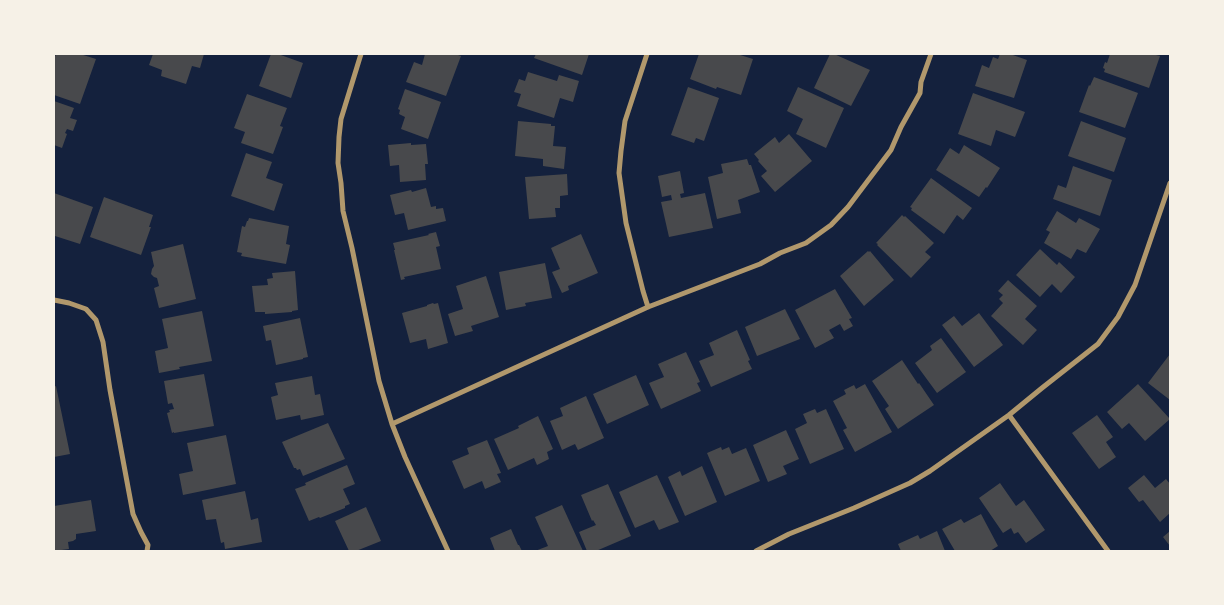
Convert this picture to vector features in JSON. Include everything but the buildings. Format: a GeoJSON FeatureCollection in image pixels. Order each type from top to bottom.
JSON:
{"type":"FeatureCollection","features":[{"type":"Feature","properties":{"kind":"street"},"geometry":{"type":"LineString","coordinates":[[361,54],[341,120],[339,137],[338,162],[343,211],[379,381],[392,424],[448,551]]}},
{"type":"Feature","properties":{"kind":"street"},"geometry":{"type":"LineString","coordinates":[[647,54],[625,121],[619,173],[626,223],[648,307]]}},
{"type":"Feature","properties":{"kind":"street"},"geometry":{"type":"LineString","coordinates":[[392,424],[648,307],[760,264],[780,253],[806,243],[832,224],[848,207],[892,150],[901,127],[920,93],[921,82],[931,54]]}},
{"type":"Feature","properties":{"kind":"street"},"geometry":{"type":"LineString","coordinates":[[756,551],[789,534],[910,483],[930,471],[1010,416],[1098,344],[1118,317],[1136,285],[1170,183]]}},
{"type":"Feature","properties":{"kind":"street"},"geometry":{"type":"LineString","coordinates":[[54,300],[86,309],[96,320],[103,342],[133,514],[148,545],[147,551]]}},
{"type":"Feature","properties":{"kind":"street"},"geometry":{"type":"LineString","coordinates":[[1010,416],[1108,551]]}}]}
